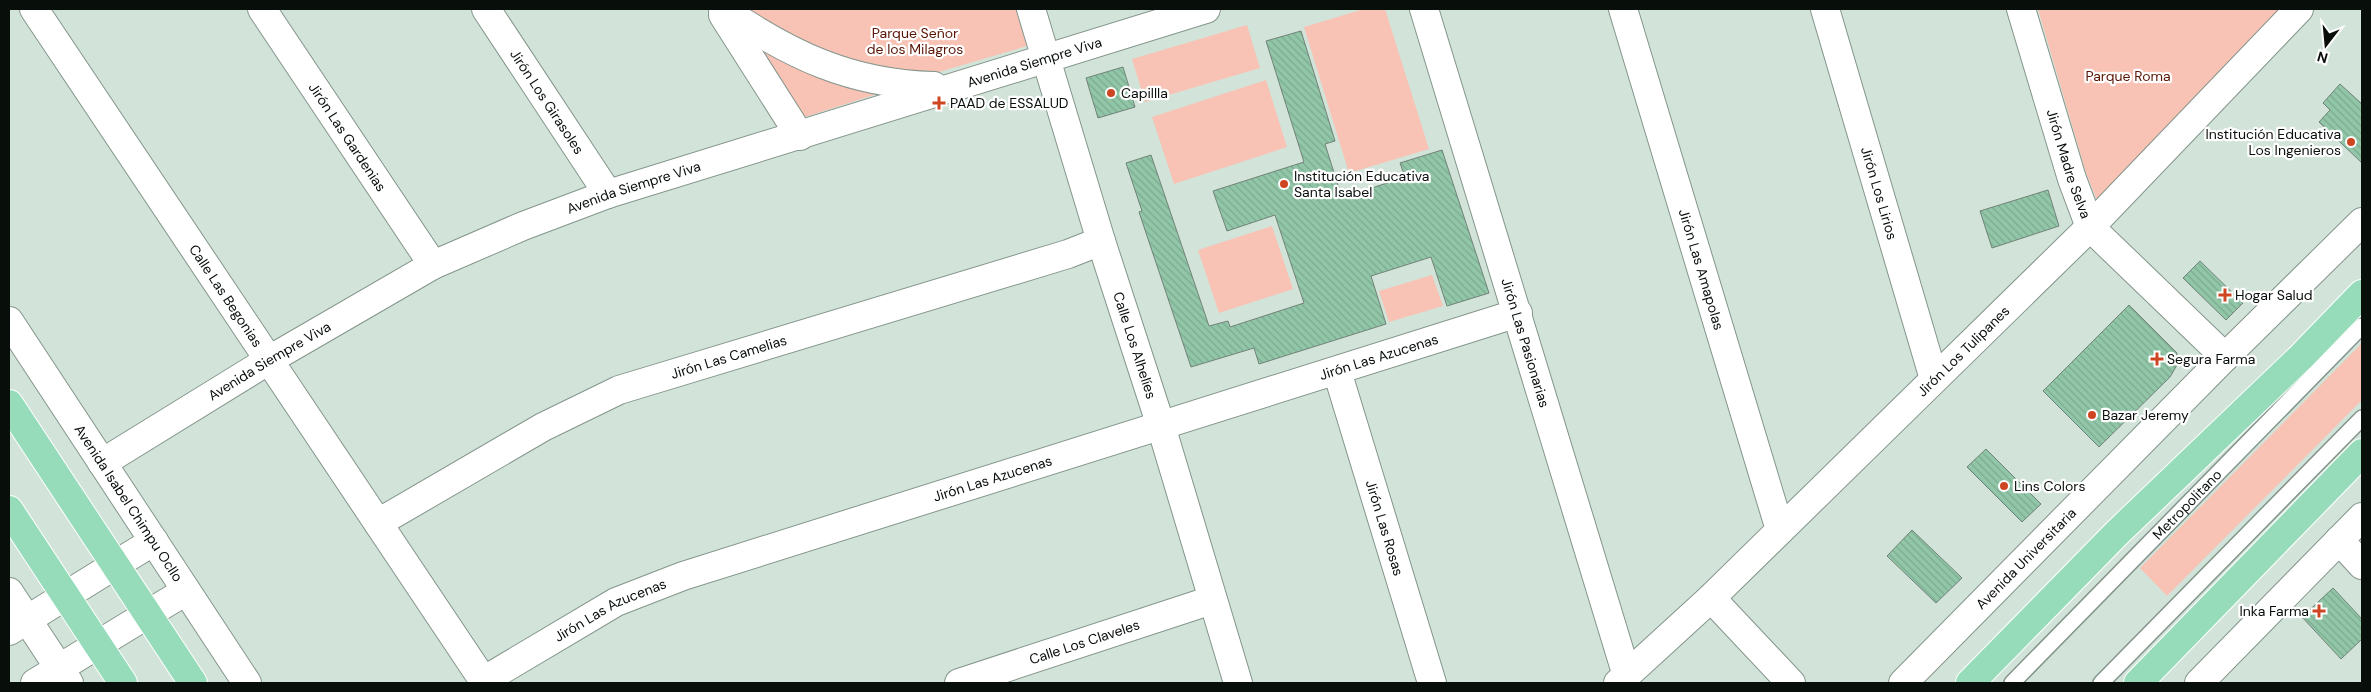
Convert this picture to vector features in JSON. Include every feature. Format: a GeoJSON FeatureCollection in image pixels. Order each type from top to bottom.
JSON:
{"type":"FeatureCollection","features":[{"type":"Feature","properties":{"kind":"main road"},"geometry":{"type":"LineString","coordinates":[[1970,683],[2117,533],[2301,357],[2362,294]]}},
{"type":"Feature","properties":{"kind":"main road"},"geometry":{"type":"LineString","coordinates":[[9,404],[193,683]]}},
{"type":"Feature","properties":{"kind":"main road"},"geometry":{"type":"LineString","coordinates":[[2138,683],[2362,454]]}},
{"type":"Feature","properties":{"kind":"main road"},"geometry":{"type":"LineString","coordinates":[[9,510],[123,683]]}},
{"type":"Feature","properties":{"kind":"street","name":"Calle Las Begonias"},"geometry":{"type":"LineString","coordinates":[[34,9],[484,682]]}},
{"type":"Feature","properties":{"kind":"street","name":"Jirón Las Gardenias"},"geometry":{"type":"LineString","coordinates":[[262,9],[433,265]]}},
{"type":"Feature","properties":{"kind":"street","name":"Jirón Los Girasoles"},"geometry":{"type":"LineString","coordinates":[[486,9],[608,194]]}},
{"type":"Feature","properties":{"kind":"street"},"geometry":{"type":"LineString","coordinates":[[718,9],[800,136]]}},
{"type":"Feature","properties":{"kind":"street"},"geometry":{"type":"LineString","coordinates":[[723,9],[761,35],[834,70],[901,85],[955,87]]}},
{"type":"Feature","properties":{"kind":"street","name":"Calle Los Alhelíes"},"geometry":{"type":"LineString","coordinates":[[1031,9],[1101,241],[1161,426],[1238,683]]}},
{"type":"Feature","properties":{"kind":"street","name":"Avenida Siempre Viva"},"geometry":{"type":"LineString","coordinates":[[102,463],[269,360],[433,265],[523,226],[608,194],[1206,9]]}},
{"type":"Feature","properties":{"kind":"street","name":"Jirón Las Pasionarias"},"geometry":{"type":"LineString","coordinates":[[1424,9],[1518,313],[1623,679]]}},
{"type":"Feature","properties":{"kind":"street","name":"Jirón Las Amapolas"},"geometry":{"type":"LineString","coordinates":[[1624,9],[1780,530]]}},
{"type":"Feature","properties":{"kind":"street","name":"Jirón Los Lirios"},"geometry":{"type":"LineString","coordinates":[[1825,9],[1934,379]]}},
{"type":"Feature","properties":{"kind":"street","name":"Jirón Madre Selva"},"geometry":{"type":"LineString","coordinates":[[2022,9],[2072,179],[2090,227],[2224,357]]}},
{"type":"Feature","properties":{"kind":"street","name":"Jirón Los Tulipanes"},"geometry":{"type":"LineString","coordinates":[[1623,679],[1711,598],[2090,227],[2298,9]]}},
{"type":"Feature","properties":{"kind":"street","name":"Avenida Universitaria"},"geometry":{"type":"LineString","coordinates":[[1903,683],[2224,357],[2362,222]]}},
{"type":"Feature","properties":{"kind":"street","name":"Jirón Las Camelias"},"geometry":{"type":"LineString","coordinates":[[378,523],[543,427],[619,390],[1068,254],[1101,241]]}},
{"type":"Feature","properties":{"kind":"street","name":"Jirón Las Azucenas"},"geometry":{"type":"LineString","coordinates":[[484,682],[616,602],[683,576],[1518,313]]}},
{"type":"Feature","properties":{"kind":"street","name":"Avenida Isabel Chimpu Ocllo"},"geometry":{"type":"LineString","coordinates":[[9,322],[248,683]]}},
{"type":"Feature","properties":{"kind":"street","name":"Jirón Las Rosas"},"geometry":{"type":"LineString","coordinates":[[1337,371],[1432,683]]}},
{"type":"Feature","properties":{"kind":"street"},"geometry":{"type":"LineString","coordinates":[[2199,683],[2362,516]]}},
{"type":"Feature","properties":{"kind":"street"},"geometry":{"type":"LineString","coordinates":[[2339,540],[2362,564]]}},
{"type":"Feature","properties":{"kind":"street"},"geometry":{"type":"LineString","coordinates":[[18,625],[154,542]]}},
{"type":"Feature","properties":{"kind":"street"},"geometry":{"type":"LineString","coordinates":[[35,683],[64,675],[97,644],[186,591]]}},
{"type":"Feature","properties":{"kind":"street"},"geometry":{"type":"LineString","coordinates":[[9,592],[18,625],[64,675]]}},
{"type":"Feature","properties":{"kind":"street"},"geometry":{"type":"LineString","coordinates":[[1711,598],[1791,683]]}},
{"type":"Feature","properties":{"kind":"street","name":"Calle Los Claveles"},"geometry":{"type":"LineString","coordinates":[[959,683],[1212,600]]}},
{"type":"Feature","properties":{"kind":"lane","name":"Metropolitano"},"geometry":{"type":"LineString","coordinates":[[2012,683],[2362,326]]}},
{"type":"Feature","properties":{"kind":"lane"},"geometry":{"type":"LineString","coordinates":[[2100,683],[2362,418]]}},
{"type":"Feature","properties":{"kind":"green space","name":"Parque Señor de los Milagros"},"geometry":{"type":"Polygon","coordinates":[[[739,9],[1016,9],[1027,46],[939,72],[912,75],[847,64],[739,9]]]}},
{"type":"Feature","properties":{"kind":"green space"},"geometry":{"type":"Polygon","coordinates":[[[1364,9],[1385,9],[1429,149],[1349,173],[1304,27],[1364,9]]]}},
{"type":"Feature","properties":{"kind":"green space","name":"Parque Roma"},"geometry":{"type":"Polygon","coordinates":[[[2038,9],[2285,9],[2098,203],[2086,173],[2038,9]]]}},
{"type":"Feature","properties":{"kind":"green space"},"geometry":{"type":"Polygon","coordinates":[[[1247,25],[1260,68],[1145,102],[1132,59],[1247,25]]]}},
{"type":"Feature","properties":{"kind":"green space"},"geometry":{"type":"Polygon","coordinates":[[[752,39],[883,92],[805,117],[752,39]]]}},
{"type":"Feature","properties":{"kind":"green space"},"geometry":{"type":"Polygon","coordinates":[[[1266,80],[1287,147],[1174,184],[1152,117],[1266,80]]]}},
{"type":"Feature","properties":{"kind":"green space"},"geometry":{"type":"Polygon","coordinates":[[[1272,226],[1293,289],[1219,313],[1198,250],[1272,226]]]}},
{"type":"Feature","properties":{"kind":"green space"},"geometry":{"type":"Polygon","coordinates":[[[1432,275],[1443,306],[1389,322],[1379,291],[1432,275]]]}},
{"type":"Feature","properties":{"kind":"green space"},"geometry":{"type":"Polygon","coordinates":[[[2362,343],[2362,400],[2167,596],[2140,568],[2362,343]]]}},
{"type":"Feature","properties":{"kind":"building"},"geometry":{"type":"Polygon","coordinates":[[[1301,31],[1335,141],[1325,144],[1342,198],[1405,177],[1400,163],[1442,150],[1489,293],[1447,306],[1431,257],[1371,276],[1386,324],[1259,364],[1254,348],[1191,367],[1139,212],[1142,211],[1126,163],[1151,155],[1209,326],[1228,321],[1230,327],[1304,303],[1275,215],[1227,231],[1213,191],[1304,162],[1266,41],[1301,31]]]}},
{"type":"Feature","properties":{"kind":"building","name":"Capillla"},"geometry":{"type":"Polygon","coordinates":[[[1123,67],[1135,107],[1098,118],[1086,78],[1123,67]]]}},
{"type":"Feature","properties":{"kind":"building","name":"Institución Educativa Los Ingenieros"},"geometry":{"type":"Polygon","coordinates":[[[2340,84],[2362,104],[2362,163],[2319,122],[2330,110],[2323,103],[2340,84]]]}},
{"type":"Feature","properties":{"kind":"building"},"geometry":{"type":"Polygon","coordinates":[[[2048,190],[2059,226],[1992,248],[1980,211],[2048,190]]]}},
{"type":"Feature","properties":{"kind":"building"},"geometry":{"type":"Polygon","coordinates":[[[2200,261],[2243,303],[2226,320],[2183,278],[2200,261]]]}},
{"type":"Feature","properties":{"kind":"building"},"geometry":{"type":"Polygon","coordinates":[[[2129,305],[2177,353],[2177,365],[2170,377],[2099,447],[2043,391],[2129,305]]]}},
{"type":"Feature","properties":{"kind":"building","name":"Lins Colors"},"geometry":{"type":"Polygon","coordinates":[[[1986,449],[2041,504],[2022,522],[1967,467],[1986,449]]]}},
{"type":"Feature","properties":{"kind":"building"},"geometry":{"type":"Polygon","coordinates":[[[1912,530],[1962,578],[1936,603],[1887,556],[1912,530]]]}},
{"type":"Feature","properties":{"kind":"building"},"geometry":{"type":"Polygon","coordinates":[[[2333,588],[2362,619],[2362,639],[2341,659],[2302,617],[2333,588]]]}},
{"type":"Feature","properties":{"kind":"place","name":"Capillla"},"geometry":{"type":"Point","coordinates":[1111,93]}},
{"type":"Feature","properties":{"kind":"place","name":"PAAD de ESSALUD"},"geometry":{"type":"Point","coordinates":[939,103]}},
{"type":"Feature","properties":{"kind":"place","name":"Institución Educativa Los Ingenieros"},"geometry":{"type":"Point","coordinates":[2351,142]}},
{"type":"Feature","properties":{"kind":"place","name":"Institución Educativa Santa Isabel"},"geometry":{"type":"Point","coordinates":[1284,184]}},
{"type":"Feature","properties":{"kind":"place","name":"Hogar Salud"},"geometry":{"type":"Point","coordinates":[2225,295]}},
{"type":"Feature","properties":{"kind":"place","name":"Segura Farma"},"geometry":{"type":"Point","coordinates":[2157,359]}},
{"type":"Feature","properties":{"kind":"place","name":"Bazar Jeremy"},"geometry":{"type":"Point","coordinates":[2092,415]}},
{"type":"Feature","properties":{"kind":"place","name":"Lins Colors"},"geometry":{"type":"Point","coordinates":[2004,486]}},
{"type":"Feature","properties":{"kind":"place","name":"Inka Farma"},"geometry":{"type":"Point","coordinates":[2319,611]}}]}
